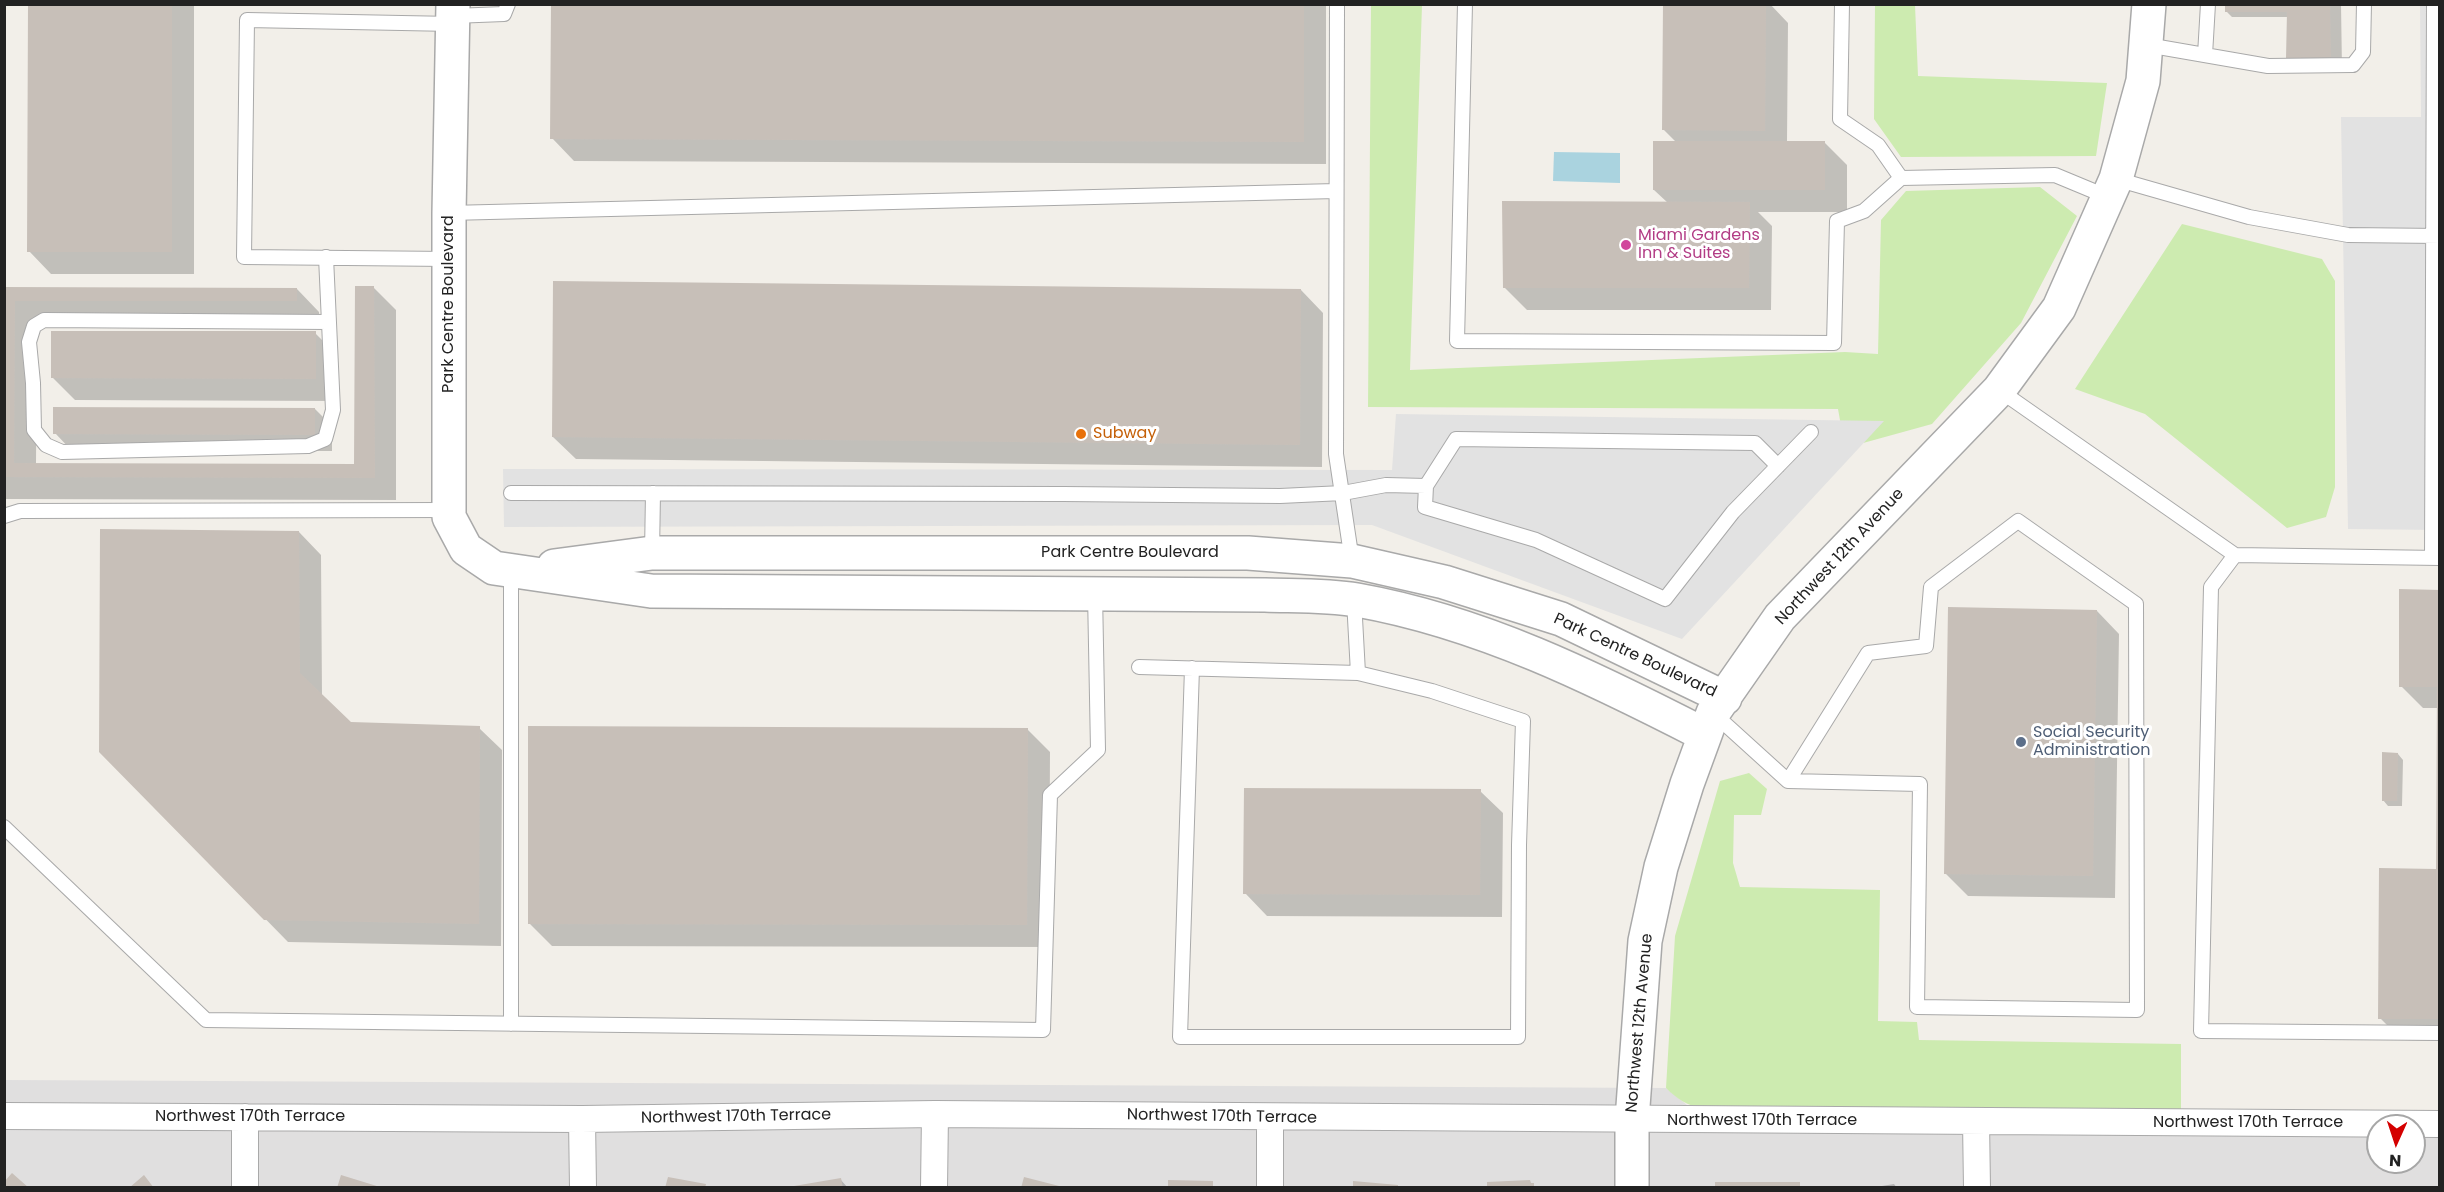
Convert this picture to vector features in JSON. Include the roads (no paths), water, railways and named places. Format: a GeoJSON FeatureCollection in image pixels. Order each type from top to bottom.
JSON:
{"type":"FeatureCollection","features":[{"type":"Feature","properties":{"kind":"street","name":"Northwest 12th Avenue"},"geometry":{"type":"LineString","coordinates":[[1632,1188],[1632,1120],[1645,941],[1661,867],[1714,715],[1780,617],[1999,390],[2059,308],[2112,188],[2143,81],[2150,4]]}},
{"type":"Feature","properties":{"kind":"street","name":"Park Centre Boulevard"},"geometry":{"type":"LineString","coordinates":[[453,15],[449,213],[449,517],[466,549],[494,568],[651,591],[1265,595],[1354,600],[1412,611],[1504,640],[1596,679],[1714,715]]}},
{"type":"Feature","properties":{"kind":"street","name":"Park Centre Boulevard"},"geometry":{"type":"LineString","coordinates":[[510,572],[652,553],[1248,553],[1352,561],[1444,582],[1561,619],[1714,715]]}},
{"type":"Feature","properties":{"kind":"street"},"geometry":{"type":"LineString","coordinates":[[651,591],[652,553]]}},
{"type":"Feature","properties":{"kind":"street"},"geometry":{"type":"LineString","coordinates":[[1095,553],[1095,593]]}},
{"type":"Feature","properties":{"kind":"street"},"geometry":{"type":"LineString","coordinates":[[1352,561],[1354,600]]}},
{"type":"Feature","properties":{"kind":"street"},"geometry":{"type":"LineString","coordinates":[[934,1114],[934,1188]]}},
{"type":"Feature","properties":{"kind":"street","name":"Northwest 170th Terrace"},"geometry":{"type":"LineString","coordinates":[[4,1116],[582,1119],[934,1114],[2439,1124]]}},
{"type":"Feature","properties":{"kind":"street"},"geometry":{"type":"LineString","coordinates":[[245,1117],[245,1188]]}},
{"type":"Feature","properties":{"kind":"street"},"geometry":{"type":"LineString","coordinates":[[1270,1118],[1270,1188]]}},
{"type":"Feature","properties":{"kind":"street"},"geometry":{"type":"LineString","coordinates":[[582,1119],[583,1188]]}},
{"type":"Feature","properties":{"kind":"street"},"geometry":{"type":"LineString","coordinates":[[1977,1121],[1977,1188]]}},
{"type":"Feature","properties":{"kind":"lane"},"geometry":{"type":"LineString","coordinates":[[449,259],[244,257],[247,21],[504,14],[508,4]]}},
{"type":"Feature","properties":{"kind":"lane"},"geometry":{"type":"LineString","coordinates":[[1337,4],[1336,454],[1352,561]]}},
{"type":"Feature","properties":{"kind":"lane"},"geometry":{"type":"LineString","coordinates":[[1465,4],[1457,341],[1834,343],[1837,222],[1864,211],[1901,178],[2055,175],[2249,217],[2348,235],[2437,236]]}},
{"type":"Feature","properties":{"kind":"lane"},"geometry":{"type":"LineString","coordinates":[[1842,4],[1840,119],[1878,145],[1901,178]]}},
{"type":"Feature","properties":{"kind":"lane"},"geometry":{"type":"LineString","coordinates":[[2205,56],[2208,4]]}},
{"type":"Feature","properties":{"kind":"lane"},"geometry":{"type":"LineString","coordinates":[[2147,45],[2268,66],[2353,65],[2362,52],[2364,4]]}},
{"type":"Feature","properties":{"kind":"lane"},"geometry":{"type":"LineString","coordinates":[[1999,390],[2235,555],[2436,558],[2437,236],[2434,4]]}},
{"type":"Feature","properties":{"kind":"lane"},"geometry":{"type":"LineString","coordinates":[[449,213],[1336,190]]}},
{"type":"Feature","properties":{"kind":"lane"},"geometry":{"type":"LineString","coordinates":[[326,257],[329,322],[333,410],[325,439],[308,446],[62,452],[46,446],[34,430],[29,342],[34,326],[44,320],[329,322]]}},
{"type":"Feature","properties":{"kind":"lane"},"geometry":{"type":"LineString","coordinates":[[1778,466],[1755,443],[1456,439],[1426,486],[1425,507],[1536,540],[1665,599],[1733,512],[1778,466],[1811,432]]}},
{"type":"Feature","properties":{"kind":"lane"},"geometry":{"type":"LineString","coordinates":[[511,493],[1280,496],[1343,493],[1386,485],[1426,486]]}},
{"type":"Feature","properties":{"kind":"lane"},"geometry":{"type":"LineString","coordinates":[[652,493],[652,553]]}},
{"type":"Feature","properties":{"kind":"lane"},"geometry":{"type":"LineString","coordinates":[[4,516],[20,511],[449,510]]}},
{"type":"Feature","properties":{"kind":"lane"},"geometry":{"type":"LineString","coordinates":[[1714,715],[1788,781],[1920,784],[1917,1007],[2138,1010],[2136,604],[2018,521],[1931,587],[1926,645],[1868,653],[1788,781]]}},
{"type":"Feature","properties":{"kind":"lane"},"geometry":{"type":"LineString","coordinates":[[2235,555],[2211,587],[2201,1031],[2439,1033]]}},
{"type":"Feature","properties":{"kind":"lane"},"geometry":{"type":"LineString","coordinates":[[510,572],[511,1024]]}},
{"type":"Feature","properties":{"kind":"lane"},"geometry":{"type":"LineString","coordinates":[[4,827],[206,1020],[1043,1030],[1050,795],[1098,750],[1095,593]]}},
{"type":"Feature","properties":{"kind":"lane"},"geometry":{"type":"LineString","coordinates":[[1354,600],[1358,673]]}},
{"type":"Feature","properties":{"kind":"lane"},"geometry":{"type":"LineString","coordinates":[[1139,667],[1192,668],[1358,673],[1432,691],[1523,721],[1519,845],[1518,1037],[1180,1037],[1192,668]]}},
{"type":"Feature","properties":{"kind":"water"},"geometry":{"type":"Polygon","coordinates":[[[1554,152],[1620,153],[1620,183],[1553,181],[1554,152]]]}},
{"type":"Feature","properties":{"kind":"place","name":"Miami Gardens Inn & Suites"},"geometry":{"type":"Point","coordinates":[1626,245]}},
{"type":"Feature","properties":{"kind":"place","name":"Subway"},"geometry":{"type":"Point","coordinates":[1081,434]}},
{"type":"Feature","properties":{"kind":"place","name":"Social Security Administration"},"geometry":{"type":"Point","coordinates":[2021,742]}}]}
